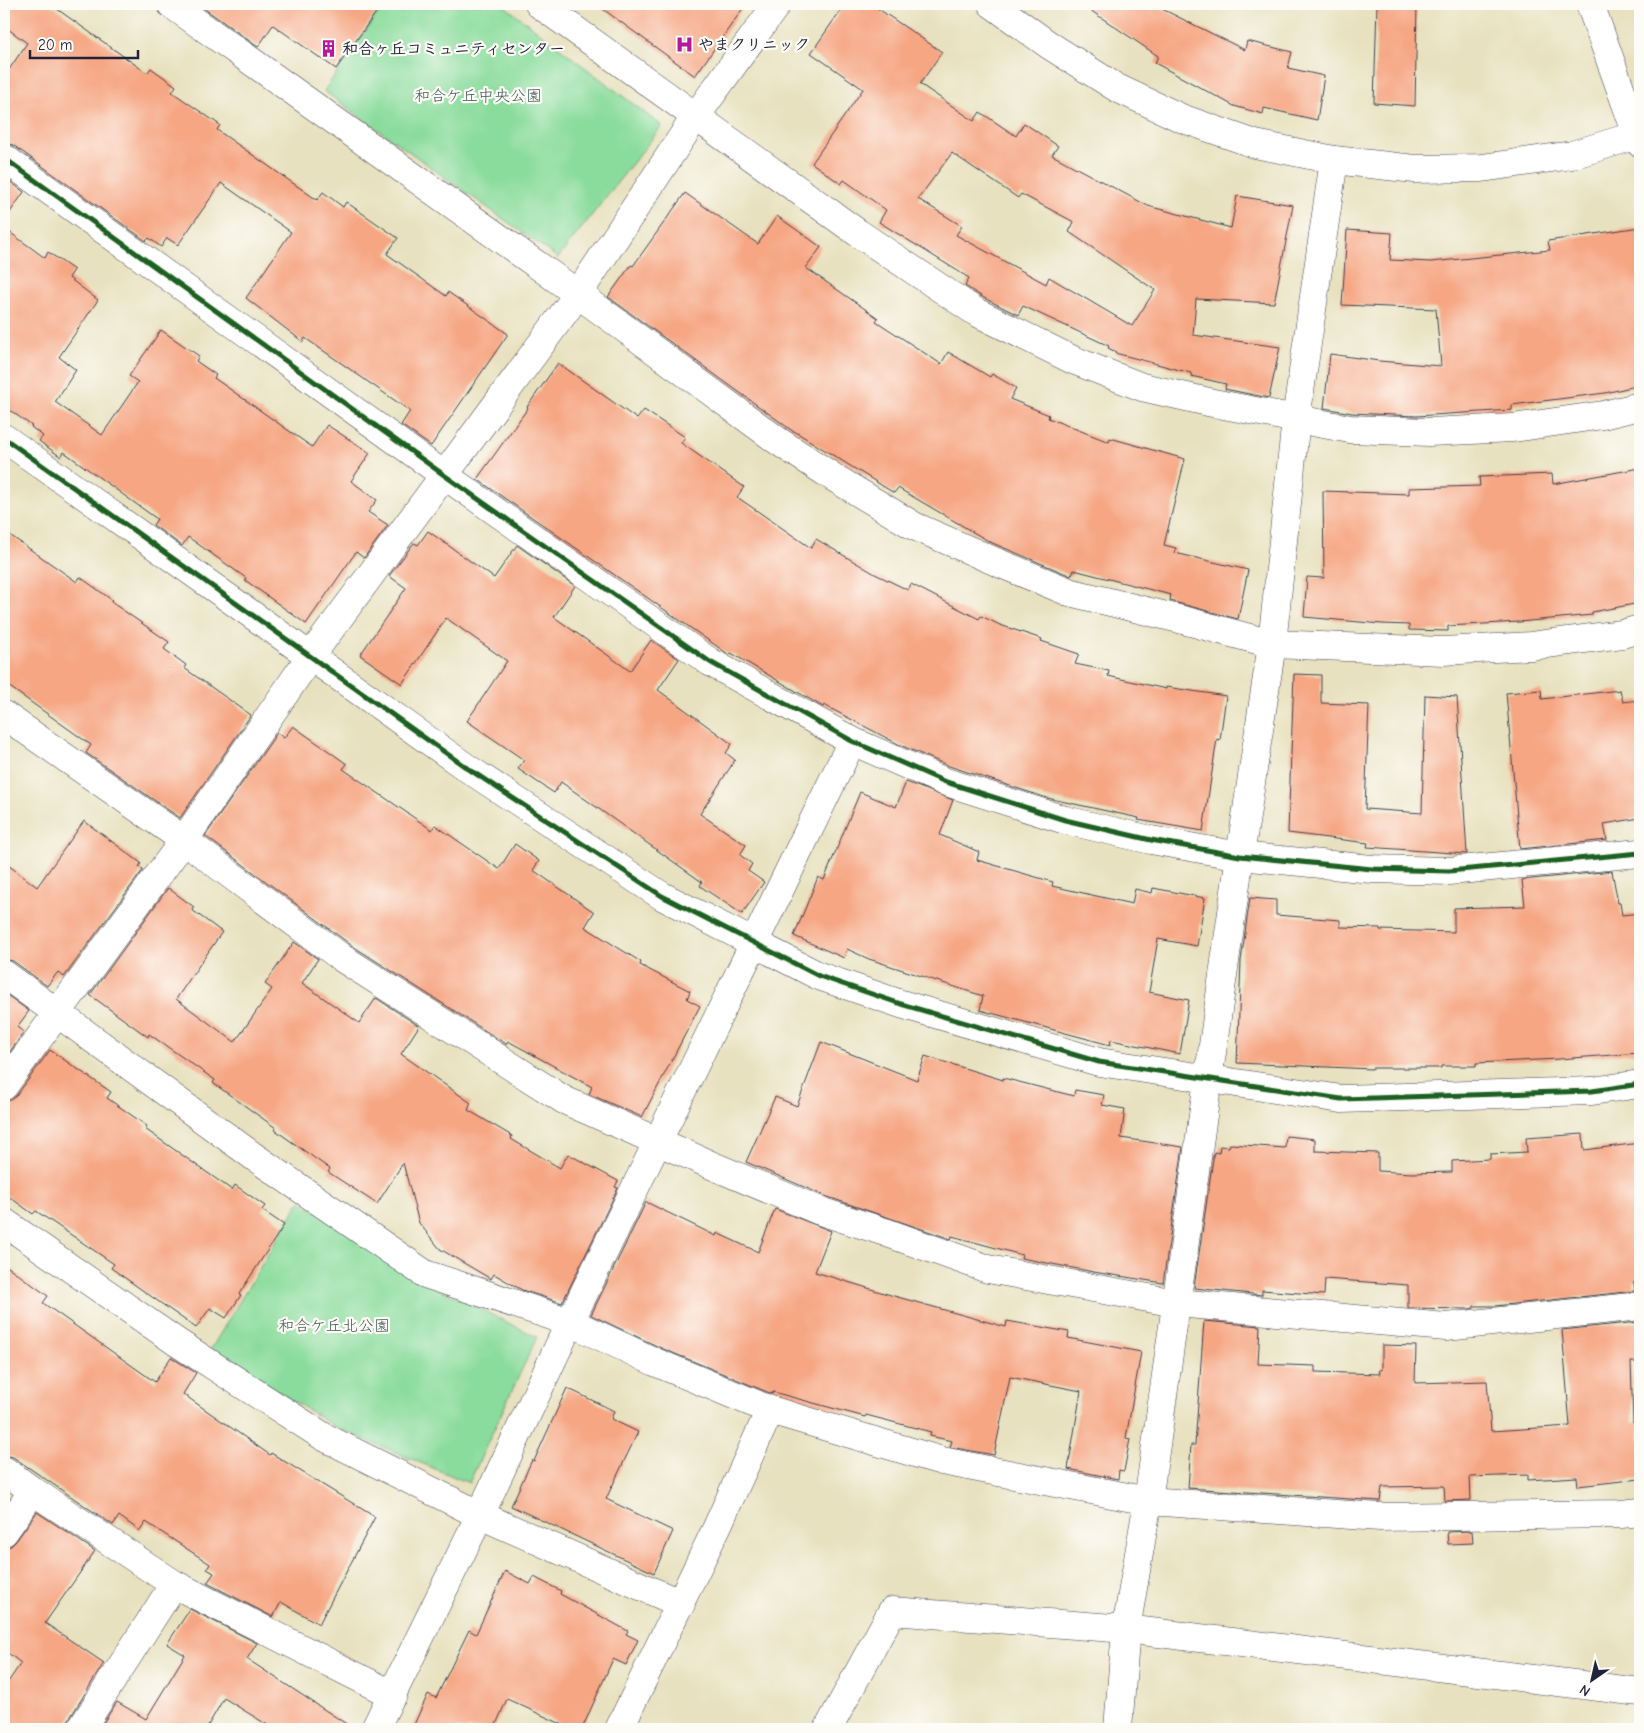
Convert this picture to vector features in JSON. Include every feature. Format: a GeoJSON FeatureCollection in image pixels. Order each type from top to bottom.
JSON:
{"type":"FeatureCollection","features":[{"type":"Feature","properties":{"kind":"street"},"geometry":{"type":"LineString","coordinates":[[171,4],[578,294],[778,441],[914,526],[1069,592],[1272,644],[1443,651],[1531,646],[1622,634],[1640,629]]}},
{"type":"Feature","properties":{"kind":"street"},"geometry":{"type":"LineString","coordinates":[[539,4],[858,233],[985,316],[1074,360],[1142,387],[1213,403],[1350,429],[1429,432],[1513,428],[1603,415],[1640,406]]}},
{"type":"Feature","properties":{"kind":"street"},"geometry":{"type":"LineString","coordinates":[[4,1086],[184,840],[310,657],[578,294],[696,116],[777,4]]}},
{"type":"Feature","properties":{"kind":"street"},"geometry":{"type":"LineString","coordinates":[[992,4],[1049,45],[1117,88],[1181,118],[1256,144],[1334,160],[1415,169],[1482,168],[1572,155],[1639,138],[1590,4]]}},
{"type":"Feature","properties":{"kind":"street"},"geometry":{"type":"LineString","coordinates":[[4,158],[444,475],[710,662],[852,741],[943,781],[1065,820],[1151,840],[1240,856],[1372,869],[1449,871],[1640,853]]}},
{"type":"Feature","properties":{"kind":"street"},"geometry":{"type":"LineString","coordinates":[[1118,1729],[1126,1629],[1148,1501],[1272,644],[1296,419],[1334,160]]}},
{"type":"Feature","properties":{"kind":"street"},"geometry":{"type":"LineString","coordinates":[[4,438],[467,768],[662,896],[819,976],[901,1004],[1099,1062],[1341,1098],[1592,1091],[1640,1084]]}},
{"type":"Feature","properties":{"kind":"street"},"geometry":{"type":"LineString","coordinates":[[4,714],[184,840],[342,958],[564,1100],[820,1211],[988,1268],[1176,1303],[1446,1327],[1640,1306]]}},
{"type":"Feature","properties":{"kind":"street"},"geometry":{"type":"LineString","coordinates":[[375,1729],[480,1515],[570,1322],[852,741]]}},
{"type":"Feature","properties":{"kind":"street"},"geometry":{"type":"LineString","coordinates":[[4,974],[254,1156],[425,1274],[570,1322],[655,1362],[770,1410],[942,1461],[1148,1501],[1380,1517],[1621,1514],[1640,1512]]}},
{"type":"Feature","properties":{"kind":"street"},"geometry":{"type":"LineString","coordinates":[[4,1222],[178,1344],[324,1438],[480,1515],[680,1604]]}},
{"type":"Feature","properties":{"kind":"street"},"geometry":{"type":"LineString","coordinates":[[619,1729],[680,1604],[770,1410]]}},
{"type":"Feature","properties":{"kind":"street"},"geometry":{"type":"LineString","coordinates":[[4,1470],[32,1491],[174,1584],[393,1695]]}},
{"type":"Feature","properties":{"kind":"street"},"geometry":{"type":"LineString","coordinates":[[4,1532],[32,1491]]}},
{"type":"Feature","properties":{"kind":"street"},"geometry":{"type":"LineString","coordinates":[[82,1729],[174,1584]]}},
{"type":"Feature","properties":{"kind":"street"},"geometry":{"type":"LineString","coordinates":[[828,1729],[892,1611],[1126,1629],[1640,1692]]}},
{"type":"Feature","properties":{"kind":"green space","name":"和合ケ丘中央公園"},"geometry":{"type":"Polygon","coordinates":[[[384,4],[502,4],[662,126],[558,258],[324,91],[384,4]]]}},
{"type":"Feature","properties":{"kind":"green space","name":"和合ケ丘北公園"},"geometry":{"type":"Polygon","coordinates":[[[300,1201],[423,1281],[537,1337],[469,1483],[335,1427],[211,1349],[300,1201]]]}},
{"type":"Feature","properties":{"kind":"building"},"geometry":{"type":"Polygon","coordinates":[[[4,4],[50,4],[147,73],[151,68],[176,86],[172,92],[220,125],[217,130],[317,200],[323,192],[343,207],[346,202],[398,238],[387,254],[446,296],[448,292],[508,334],[431,446],[401,425],[410,411],[305,338],[303,342],[246,298],[291,232],[221,183],[178,245],[167,238],[161,247],[149,238],[146,241],[13,145],[4,143],[4,77],[27,43],[4,26],[4,4]]]}},
{"type":"Feature","properties":{"kind":"building","name":"和合ヶ丘コミュニティセンター"},"geometry":{"type":"Polygon","coordinates":[[[198,4],[382,4],[336,69],[273,25],[258,47],[198,4]]]}},
{"type":"Feature","properties":{"kind":"building","name":"やまクリニック"},"geometry":{"type":"Polygon","coordinates":[[[596,4],[746,4],[695,76],[596,4]]]}},
{"type":"Feature","properties":{"kind":"building"},"geometry":{"type":"Polygon","coordinates":[[[845,4],[871,4],[942,52],[920,84],[974,121],[980,112],[1016,136],[1024,123],[1058,146],[1052,155],[1148,206],[1231,228],[1237,196],[1293,205],[1274,303],[1196,299],[1193,335],[1280,347],[1269,398],[1225,389],[1226,384],[1191,376],[1191,373],[1115,353],[1108,348],[1109,346],[1023,306],[1018,315],[965,286],[969,278],[879,222],[886,210],[844,180],[841,184],[812,163],[863,89],[811,53],[845,4]],[[952,153],[918,199],[962,226],[956,235],[1046,284],[1049,277],[1132,326],[1155,290],[1069,232],[1074,222],[1021,194],[1018,198],[952,153]]]}},
{"type":"Feature","properties":{"kind":"building"},"geometry":{"type":"Polygon","coordinates":[[[1081,4],[1152,4],[1245,50],[1247,41],[1292,52],[1288,68],[1324,76],[1317,120],[1264,108],[1263,114],[1234,106],[1155,63],[1158,56],[1081,4]]]}},
{"type":"Feature","properties":{"kind":"building"},"geometry":{"type":"Polygon","coordinates":[[[1377,4],[1417,4],[1415,106],[1374,103],[1377,4]]]}},
{"type":"Feature","properties":{"kind":"building"},"geometry":{"type":"Polygon","coordinates":[[[4,177],[24,192],[4,221],[4,177]]]}},
{"type":"Feature","properties":{"kind":"building"},"geometry":{"type":"Polygon","coordinates":[[[685,193],[758,244],[777,216],[821,247],[806,268],[878,318],[876,321],[941,364],[948,352],[990,377],[992,374],[1016,388],[1010,399],[1049,415],[1048,418],[1109,442],[1110,438],[1185,459],[1164,545],[1176,548],[1175,553],[1248,570],[1238,619],[1170,601],[1171,595],[1074,570],[1071,576],[990,542],[898,488],[894,493],[794,432],[608,297],[631,265],[633,266],[685,193]]]}},
{"type":"Feature","properties":{"kind":"building"},"geometry":{"type":"Polygon","coordinates":[[[1640,227],[1640,385],[1605,393],[1512,405],[1512,410],[1416,416],[1352,413],[1324,408],[1330,354],[1379,361],[1441,366],[1436,309],[1342,305],[1347,230],[1392,233],[1390,260],[1431,262],[1550,250],[1548,241],[1640,227]]]}},
{"type":"Feature","properties":{"kind":"building"},"geometry":{"type":"Polygon","coordinates":[[[4,228],[45,258],[48,252],[74,270],[69,278],[98,300],[59,357],[76,370],[55,402],[102,435],[138,382],[129,376],[161,330],[199,356],[196,361],[216,375],[214,378],[312,447],[327,425],[370,453],[351,481],[377,500],[368,512],[388,525],[364,558],[356,552],[306,624],[188,537],[182,546],[153,525],[157,519],[64,452],[61,457],[39,441],[43,436],[4,406],[4,228]]]}},
{"type":"Feature","properties":{"kind":"building"},"geometry":{"type":"Polygon","coordinates":[[[558,363],[637,419],[644,410],[685,437],[681,443],[744,487],[737,497],[811,548],[816,539],[875,574],[908,590],[911,584],[979,619],[981,616],[1000,625],[1042,639],[1041,641],[1079,654],[1075,664],[1109,671],[1108,676],[1166,689],[1166,687],[1226,696],[1220,740],[1217,739],[1203,831],[1138,820],[1139,818],[1047,798],[949,766],[900,745],[824,705],[823,707],[731,653],[730,655],[728,654],[477,479],[558,363]]]}},
{"type":"Feature","properties":{"kind":"building"},"geometry":{"type":"Polygon","coordinates":[[[1640,468],[1640,603],[1592,612],[1592,615],[1448,626],[1448,631],[1409,630],[1409,625],[1304,617],[1307,577],[1324,578],[1323,491],[1409,494],[1409,488],[1480,486],[1479,477],[1552,474],[1553,484],[1640,468]]]}},
{"type":"Feature","properties":{"kind":"building"},"geometry":{"type":"Polygon","coordinates":[[[4,531],[77,582],[80,577],[112,600],[111,602],[169,642],[164,649],[186,665],[184,668],[251,715],[180,818],[86,753],[91,745],[4,683],[4,531]]]}},
{"type":"Feature","properties":{"kind":"building"},"geometry":{"type":"Polygon","coordinates":[[[428,531],[494,578],[517,545],[575,586],[554,617],[630,671],[651,640],[679,659],[658,690],[732,744],[726,753],[735,760],[700,814],[746,845],[740,855],[752,864],[748,871],[764,882],[742,914],[700,886],[702,882],[561,782],[554,793],[518,769],[524,760],[467,721],[507,661],[446,618],[402,684],[360,655],[406,588],[389,576],[414,543],[418,545],[428,531]]]}},
{"type":"Feature","properties":{"kind":"building"},"geometry":{"type":"Polygon","coordinates":[[[1294,674],[1321,675],[1321,703],[1369,705],[1365,809],[1422,813],[1425,695],[1457,697],[1467,854],[1367,847],[1368,843],[1288,833],[1294,674]]]}},
{"type":"Feature","properties":{"kind":"building"},"geometry":{"type":"Polygon","coordinates":[[[1541,690],[1542,699],[1620,690],[1623,702],[1640,700],[1640,818],[1604,824],[1607,840],[1520,849],[1506,693],[1541,690]]]}},
{"type":"Feature","properties":{"kind":"building"},"geometry":{"type":"Polygon","coordinates":[[[293,726],[347,764],[343,769],[432,830],[435,825],[499,869],[515,844],[539,861],[533,870],[594,912],[585,927],[641,962],[640,965],[690,991],[687,999],[700,1006],[642,1117],[589,1094],[592,1087],[508,1041],[506,1044],[351,945],[205,836],[277,733],[284,738],[293,726]]]}},
{"type":"Feature","properties":{"kind":"building"},"geometry":{"type":"Polygon","coordinates":[[[906,782],[953,800],[940,835],[979,852],[977,860],[1053,882],[1052,886],[1132,904],[1135,889],[1152,893],[1153,888],[1205,898],[1197,946],[1158,939],[1149,992],[1189,1000],[1180,1054],[1111,1040],[1110,1045],[980,1010],[983,996],[869,959],[847,949],[844,958],[794,936],[818,877],[824,880],[860,792],[896,807],[906,782]]]}},
{"type":"Feature","properties":{"kind":"building"},"geometry":{"type":"Polygon","coordinates":[[[84,821],[141,863],[139,867],[143,870],[64,977],[58,972],[47,986],[13,961],[4,959],[4,862],[37,887],[84,821]]]}},
{"type":"Feature","properties":{"kind":"building"},"geometry":{"type":"Polygon","coordinates":[[[1612,871],[1622,915],[1640,913],[1640,1053],[1476,1063],[1476,1066],[1441,1066],[1441,1068],[1372,1069],[1237,1063],[1241,961],[1250,898],[1276,900],[1276,915],[1340,920],[1340,927],[1454,932],[1454,908],[1525,906],[1522,880],[1612,871]]]}},
{"type":"Feature","properties":{"kind":"building"},"geometry":{"type":"Polygon","coordinates":[[[168,888],[194,907],[192,910],[222,932],[176,999],[235,1042],[272,989],[265,984],[294,942],[318,959],[302,983],[359,1023],[376,998],[419,1026],[401,1054],[471,1103],[468,1110],[512,1136],[511,1139],[560,1168],[568,1154],[618,1181],[615,1187],[618,1188],[562,1303],[522,1290],[494,1274],[491,1279],[440,1249],[419,1223],[403,1163],[377,1204],[328,1172],[330,1169],[213,1083],[215,1080],[149,1034],[148,1037],[90,995],[168,888]]]}},
{"type":"Feature","properties":{"kind":"building"},"geometry":{"type":"Polygon","coordinates":[[[4,993],[29,1011],[17,1027],[24,1032],[4,1060],[4,993]]]}},
{"type":"Feature","properties":{"kind":"building"},"geometry":{"type":"Polygon","coordinates":[[[821,1042],[917,1080],[925,1056],[1003,1080],[1003,1078],[1074,1096],[1075,1090],[1104,1095],[1102,1105],[1125,1109],[1121,1138],[1183,1147],[1163,1283],[1021,1258],[1022,1255],[952,1236],[951,1239],[825,1196],[746,1162],[775,1097],[797,1106],[821,1042]]]}},
{"type":"Feature","properties":{"kind":"building"},"geometry":{"type":"Polygon","coordinates":[[[50,1050],[111,1092],[107,1098],[147,1126],[145,1129],[232,1190],[235,1185],[265,1206],[262,1210],[284,1225],[239,1294],[241,1295],[226,1318],[210,1308],[196,1328],[111,1268],[114,1264],[36,1211],[33,1214],[4,1193],[4,1101],[11,1100],[17,1095],[50,1050]]]}},
{"type":"Feature","properties":{"kind":"building"},"geometry":{"type":"Polygon","coordinates":[[[1583,1134],[1584,1150],[1640,1143],[1640,1282],[1634,1282],[1635,1291],[1495,1306],[1474,1306],[1474,1308],[1469,1309],[1408,1308],[1408,1285],[1325,1279],[1324,1295],[1262,1290],[1262,1295],[1194,1288],[1214,1152],[1219,1153],[1220,1146],[1229,1147],[1230,1144],[1285,1148],[1286,1136],[1315,1139],[1315,1151],[1378,1153],[1378,1171],[1412,1173],[1452,1172],[1452,1161],[1490,1159],[1490,1154],[1527,1152],[1526,1138],[1583,1134]]]}},
{"type":"Feature","properties":{"kind":"building"},"geometry":{"type":"Polygon","coordinates":[[[646,1202],[716,1236],[717,1233],[758,1252],[775,1209],[831,1231],[815,1272],[1006,1327],[1007,1321],[1069,1332],[1068,1338],[1141,1352],[1126,1438],[1130,1439],[1124,1471],[1119,1470],[1118,1479],[1068,1469],[1081,1391],[1010,1377],[994,1455],[950,1447],[952,1441],[930,1436],[931,1432],[866,1415],[865,1417],[773,1392],[772,1394],[661,1348],[591,1315],[646,1202]]]}},
{"type":"Feature","properties":{"kind":"building"},"geometry":{"type":"Polygon","coordinates":[[[4,1264],[48,1296],[43,1303],[155,1382],[171,1357],[196,1373],[183,1394],[270,1455],[271,1453],[375,1517],[319,1624],[281,1602],[273,1617],[207,1583],[214,1573],[207,1569],[210,1564],[146,1522],[140,1531],[119,1516],[113,1525],[13,1457],[4,1455],[4,1264]]]}},
{"type":"Feature","properties":{"kind":"building"},"geometry":{"type":"Polygon","coordinates":[[[1204,1321],[1260,1326],[1258,1364],[1315,1366],[1315,1372],[1380,1374],[1379,1370],[1382,1370],[1382,1345],[1416,1346],[1415,1383],[1487,1381],[1491,1431],[1570,1426],[1562,1330],[1638,1322],[1640,1362],[1631,1362],[1633,1423],[1640,1422],[1640,1479],[1578,1486],[1577,1477],[1528,1480],[1528,1475],[1470,1477],[1471,1500],[1445,1501],[1444,1486],[1382,1487],[1380,1501],[1188,1488],[1191,1445],[1195,1445],[1204,1321]]]}},
{"type":"Feature","properties":{"kind":"building"},"geometry":{"type":"Polygon","coordinates":[[[567,1388],[614,1411],[611,1419],[638,1432],[606,1499],[673,1531],[654,1573],[511,1506],[567,1388]]]}},
{"type":"Feature","properties":{"kind":"building"},"geometry":{"type":"Polygon","coordinates":[[[37,1512],[95,1551],[45,1623],[104,1663],[68,1721],[66,1729],[4,1729],[4,1688],[21,1663],[4,1650],[4,1547],[11,1546],[16,1541],[37,1512]]]}},
{"type":"Feature","properties":{"kind":"building"},"geometry":{"type":"Polygon","coordinates":[[[1472,1531],[1473,1543],[1448,1544],[1447,1532],[1472,1531]]]}},
{"type":"Feature","properties":{"kind":"building"},"geometry":{"type":"Polygon","coordinates":[[[505,1571],[530,1584],[534,1577],[561,1591],[560,1594],[628,1631],[626,1634],[638,1640],[626,1665],[613,1659],[582,1729],[572,1729],[507,1699],[495,1727],[499,1729],[412,1729],[428,1694],[436,1698],[469,1630],[476,1634],[505,1571]]]}},
{"type":"Feature","properties":{"kind":"building"},"geometry":{"type":"Polygon","coordinates":[[[190,1609],[257,1643],[247,1659],[354,1729],[274,1729],[224,1698],[206,1729],[99,1729],[117,1702],[146,1719],[185,1655],[167,1644],[190,1609]]]}},
{"type":"Feature","properties":{"kind":"cycle path"},"geometry":{"type":"LineString","coordinates":[[4,158],[444,475],[710,662],[852,741],[943,781],[1065,820],[1151,840],[1240,856],[1372,869],[1449,871],[1640,853]]}},
{"type":"Feature","properties":{"kind":"cycle path"},"geometry":{"type":"LineString","coordinates":[[4,438],[467,768],[662,896],[819,976],[901,1004],[1099,1062],[1341,1099],[1592,1091],[1640,1084]]}},
{"type":"Feature","properties":{"kind":"place","name":"やまクリニック"},"geometry":{"type":"Point","coordinates":[684,44]}},
{"type":"Feature","properties":{"kind":"place","name":"和合ヶ丘コミュニティセンター"},"geometry":{"type":"Point","coordinates":[328,48]}}]}
